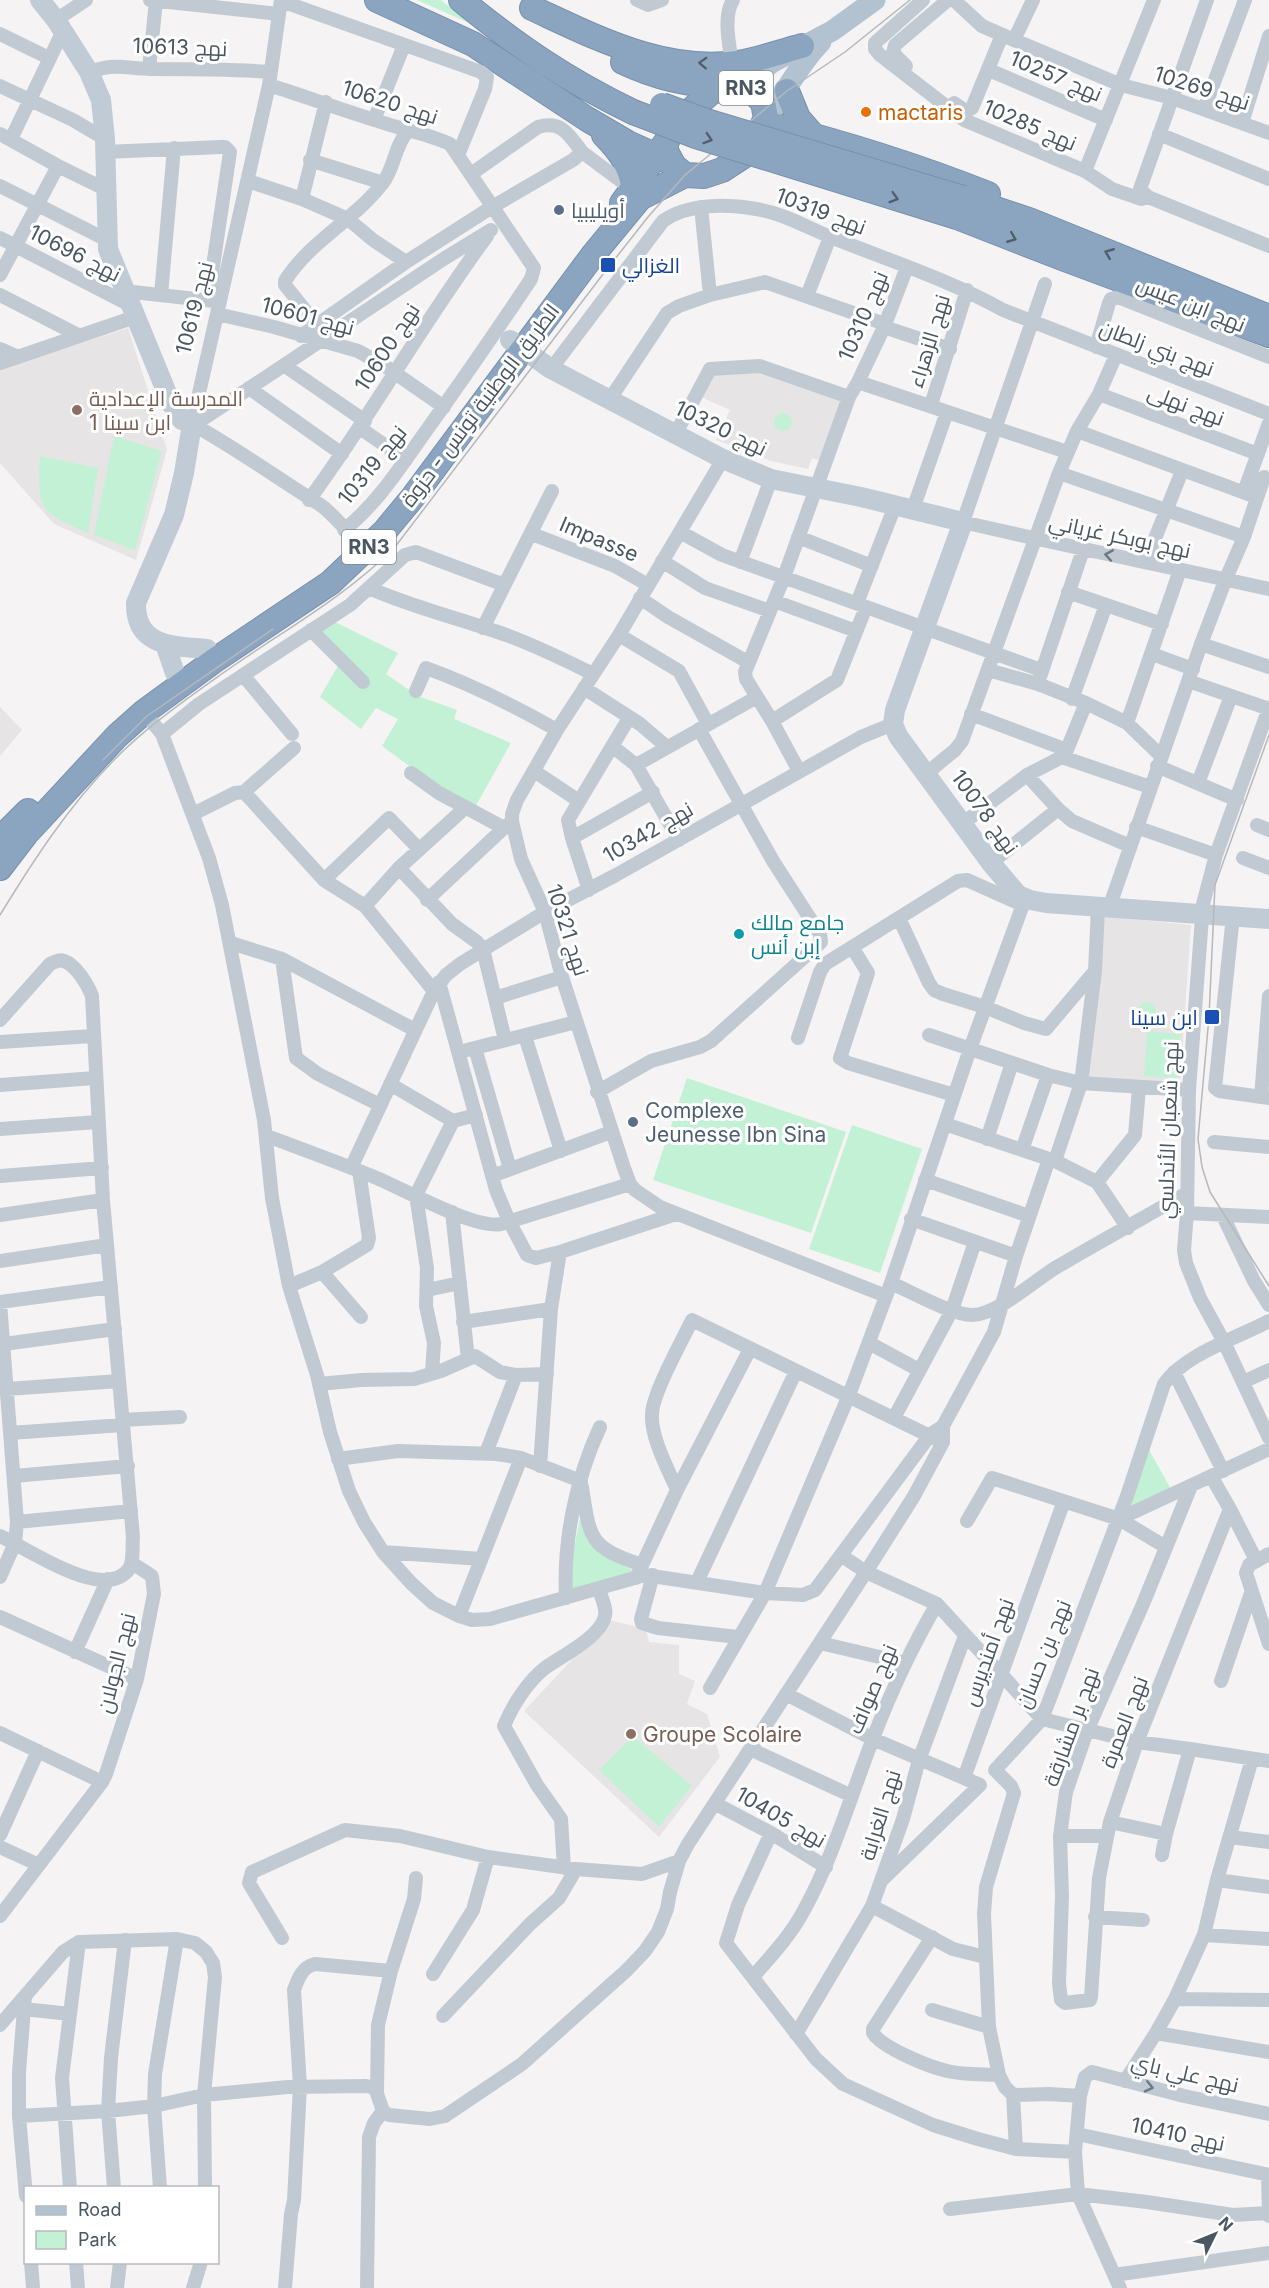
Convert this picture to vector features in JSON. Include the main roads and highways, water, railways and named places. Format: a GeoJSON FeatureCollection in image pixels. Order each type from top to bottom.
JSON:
{"type":"FeatureCollection","features":[{"type":"Feature","properties":{"kind":"highway"},"geometry":{"type":"LineString","coordinates":[[376,0],[473,44],[627,143],[671,152]]}},
{"type":"Feature","properties":{"kind":"highway"},"geometry":{"type":"LineString","coordinates":[[400,0],[473,33],[639,138],[651,139],[671,152]]}},
{"type":"Feature","properties":{"kind":"highway"},"geometry":{"type":"LineString","coordinates":[[461,0],[504,35],[589,90],[706,121],[960,207],[1062,258],[1269,317]]}},
{"type":"Feature","properties":{"kind":"highway"},"geometry":{"type":"LineString","coordinates":[[486,0],[555,52],[596,75],[637,104]]}},
{"type":"Feature","properties":{"kind":"highway"},"geometry":{"type":"LineString","coordinates":[[526,4],[583,42],[634,67],[701,86],[733,78],[743,62],[802,46]]}},
{"type":"Feature","properties":{"kind":"highway","name":"RN3"},"geometry":{"type":"LineString","coordinates":[[733,78],[763,102],[766,120],[754,143],[734,163],[704,176],[671,152],[709,94],[733,78]]}},
{"type":"Feature","properties":{"kind":"highway"},"geometry":{"type":"LineString","coordinates":[[787,91],[798,118],[812,134]]}},
{"type":"Feature","properties":{"kind":"highway"},"geometry":{"type":"LineString","coordinates":[[587,119],[617,149],[630,171],[633,190]]}},
{"type":"Feature","properties":{"kind":"highway"},"geometry":{"type":"LineString","coordinates":[[766,120],[930,171],[1045,220],[1066,236]]}},
{"type":"Feature","properties":{"kind":"highway","name":"الطريق الوطنية تونس - حزوة"},"geometry":{"type":"LineString","coordinates":[[0,868],[26,834],[102,750],[144,712],[215,660],[330,583],[384,532],[413,496],[563,271],[633,190],[671,152]]}},
{"type":"Feature","properties":{"kind":"highway","name":"الطريق الوطنية تونس - حزوة"},"geometry":{"type":"LineString","coordinates":[[0,835],[18,823],[70,763],[96,738],[175,673],[283,600],[320,572],[350,534],[408,479],[516,344],[640,198],[671,152]]}},
{"type":"Feature","properties":{"kind":"highway"},"geometry":{"type":"LineString","coordinates":[[960,207],[1029,220],[1200,299],[1269,335]]}},
{"type":"Feature","properties":{"kind":"main road","name":"RN3"},"geometry":{"type":"LineString","coordinates":[[766,120],[787,91],[788,84],[801,64],[832,31],[867,2]]}},
{"type":"Feature","properties":{"kind":"main road","name":"RN3"},"geometry":{"type":"LineString","coordinates":[[802,46],[832,31]]}},
{"type":"Feature","properties":{"kind":"tram line"},"geometry":{"type":"LineString","coordinates":[[0,915],[66,816],[125,749],[194,694],[355,582],[395,547],[607,269],[685,175],[787,91],[845,52],[910,0]]}},
{"type":"Feature","properties":{"kind":"tram line"},"geometry":{"type":"LineString","coordinates":[[103,760],[147,716],[273,629]]}},
{"type":"Feature","properties":{"kind":"tram line"},"geometry":{"type":"LineString","coordinates":[[1269,735],[1215,885],[1209,1017],[1198,1139],[1202,1167],[1210,1192],[1269,1286]]}},
{"type":"Feature","properties":{"kind":"place","name":"mactaris"},"geometry":{"type":"Point","coordinates":[866,112]}},
{"type":"Feature","properties":{"kind":"place","name":"أويليبيا"},"geometry":{"type":"Point","coordinates":[559,210]}},
{"type":"Feature","properties":{"kind":"place","name":"الغزالي"},"geometry":{"type":"Point","coordinates":[608,265]}},
{"type":"Feature","properties":{"kind":"place","name":"المدرسة الإعدادية ابن سينا 1"},"geometry":{"type":"Point","coordinates":[77,410]}},
{"type":"Feature","properties":{"kind":"place","name":"جامع مالك إبن أنس"},"geometry":{"type":"Point","coordinates":[739,934]}},
{"type":"Feature","properties":{"kind":"place","name":"ابن سينا"},"geometry":{"type":"Point","coordinates":[1212,1017]}},
{"type":"Feature","properties":{"kind":"place","name":"Complexe Jeunesse Ibn Sina"},"geometry":{"type":"Point","coordinates":[633,1122]}},
{"type":"Feature","properties":{"kind":"place","name":"Groupe Scolaire"},"geometry":{"type":"Point","coordinates":[631,1734]}}]}
